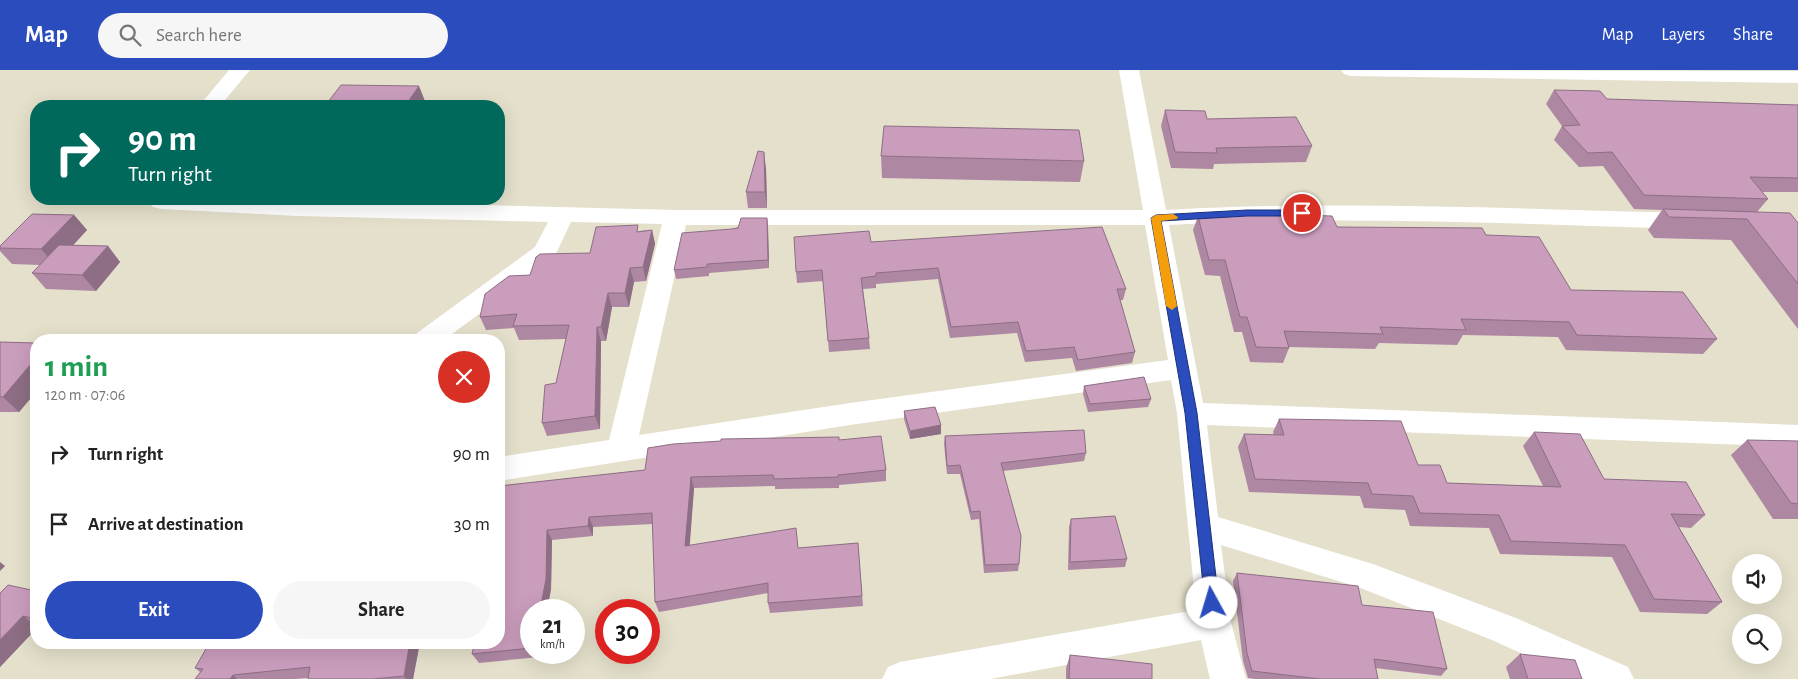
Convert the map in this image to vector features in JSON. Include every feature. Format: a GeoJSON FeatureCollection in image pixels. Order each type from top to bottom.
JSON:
{"type":"FeatureCollection","features":[{"type":"Feature","properties":{"kind":"street"},"geometry":{"type":"LineString","coordinates":[[214,100],[240,70]]}},
{"type":"Feature","properties":{"kind":"street"},"geometry":{"type":"LineString","coordinates":[[1129,70],[1191,413],[1214,622],[1228,679]]}},
{"type":"Feature","properties":{"kind":"street"},"geometry":{"type":"LineString","coordinates":[[1351,70],[1798,77]]}},
{"type":"Feature","properties":{"kind":"street"},"geometry":{"type":"LineString","coordinates":[[220,205],[298,209],[676,217],[1156,218],[1247,213],[1376,213],[1710,221]]}},
{"type":"Feature","properties":{"kind":"street"},"geometry":{"type":"LineString","coordinates":[[434,334],[545,252],[563,214]]}},
{"type":"Feature","properties":{"kind":"street"},"geometry":{"type":"LineString","coordinates":[[621,450],[676,217]]}},
{"type":"Feature","properties":{"kind":"street"},"geometry":{"type":"LineString","coordinates":[[505,468],[841,416],[1183,368]]}},
{"type":"Feature","properties":{"kind":"street"},"geometry":{"type":"LineString","coordinates":[[1191,413],[1798,436]]}},
{"type":"Feature","properties":{"kind":"street"},"geometry":{"type":"LineString","coordinates":[[1204,526],[1362,574],[1504,629],[1616,679]]}},
{"type":"Feature","properties":{"kind":"street"},"geometry":{"type":"LineString","coordinates":[[900,679],[1214,622]]}},
{"type":"Feature","properties":{"kind":"building"},"geometry":{"type":"Polygon","coordinates":[[[341,85],[419,86],[409,100],[330,100],[341,85]]]}},
{"type":"Feature","properties":{"kind":"building"},"geometry":{"type":"Polygon","coordinates":[[[1554,90],[1600,91],[1607,99],[1798,105],[1798,178],[1750,177],[1768,199],[1644,195],[1612,152],[1588,153],[1562,126],[1580,125],[1554,90]]]}},
{"type":"Feature","properties":{"kind":"building"},"geometry":{"type":"Polygon","coordinates":[[[1165,110],[1205,111],[1207,119],[1296,117],[1312,146],[1216,148],[1217,153],[1175,152],[1165,110]]]}},
{"type":"Feature","properties":{"kind":"building"},"geometry":{"type":"Polygon","coordinates":[[[884,126],[1079,130],[1084,161],[881,156],[884,126]]]}},
{"type":"Feature","properties":{"kind":"building"},"geometry":{"type":"Polygon","coordinates":[[[758,151],[764,152],[765,192],[746,192],[758,151]]]}},
{"type":"Feature","properties":{"kind":"building"},"geometry":{"type":"Polygon","coordinates":[[[1663,209],[1790,213],[1798,223],[1798,284],[1747,219],[1669,217],[1663,209]]]}},
{"type":"Feature","properties":{"kind":"building"},"geometry":{"type":"Polygon","coordinates":[[[1230,213],[1332,216],[1337,227],[1482,228],[1486,235],[1539,237],[1571,290],[1683,292],[1717,339],[1577,335],[1569,322],[1461,319],[1466,330],[1380,327],[1383,334],[1284,331],[1289,348],[1256,347],[1247,317],[1240,317],[1225,260],[1209,260],[1198,216],[1230,213]]]}},
{"type":"Feature","properties":{"kind":"building"},"geometry":{"type":"Polygon","coordinates":[[[32,214],[74,215],[41,249],[0,248],[0,246],[32,214]]]}},
{"type":"Feature","properties":{"kind":"building"},"geometry":{"type":"Polygon","coordinates":[[[741,218],[767,218],[768,260],[707,264],[707,267],[674,270],[682,233],[738,228],[741,218]]]}},
{"type":"Feature","properties":{"kind":"building"},"geometry":{"type":"Polygon","coordinates":[[[638,225],[637,232],[652,230],[643,267],[630,268],[625,293],[608,293],[601,327],[597,327],[595,416],[542,423],[545,385],[556,383],[569,325],[513,326],[517,314],[480,317],[485,294],[509,276],[530,275],[536,257],[540,254],[590,253],[596,227],[638,225]]]}},
{"type":"Feature","properties":{"kind":"building"},"geometry":{"type":"Polygon","coordinates":[[[1102,227],[1126,289],[1117,289],[1135,352],[1078,360],[1074,347],[1026,351],[1018,322],[951,327],[938,268],[876,273],[876,276],[861,278],[869,338],[828,341],[822,270],[796,272],[794,237],[869,231],[871,242],[1102,227]]]}},
{"type":"Feature","properties":{"kind":"building"},"geometry":{"type":"Polygon","coordinates":[[[59,245],[108,246],[82,275],[32,273],[59,245]]]}},
{"type":"Feature","properties":{"kind":"building"},"geometry":{"type":"Polygon","coordinates":[[[0,342],[30,343],[30,365],[3,397],[0,397],[0,342]]]}},
{"type":"Feature","properties":{"kind":"building"},"geometry":{"type":"Polygon","coordinates":[[[1144,377],[1151,399],[1090,404],[1084,386],[1144,377]]]}},
{"type":"Feature","properties":{"kind":"building"},"geometry":{"type":"Polygon","coordinates":[[[935,407],[941,425],[910,431],[904,411],[935,407]]]}},
{"type":"Feature","properties":{"kind":"building"},"geometry":{"type":"Polygon","coordinates":[[[1279,419],[1401,421],[1418,465],[1440,465],[1447,483],[1561,487],[1534,432],[1580,434],[1604,479],[1686,482],[1705,515],[1671,514],[1722,602],[1654,599],[1625,545],[1511,541],[1499,515],[1420,513],[1413,496],[1372,494],[1368,483],[1255,479],[1244,434],[1284,435],[1279,419]]]}},
{"type":"Feature","properties":{"kind":"building"},"geometry":{"type":"Polygon","coordinates":[[[1084,430],[1086,453],[1001,463],[1021,536],[1019,564],[985,565],[980,511],[971,512],[960,465],[947,466],[945,436],[1084,430]]]}},
{"type":"Feature","properties":{"kind":"building"},"geometry":{"type":"Polygon","coordinates":[[[881,436],[886,470],[838,475],[838,477],[774,479],[773,475],[691,477],[685,546],[796,528],[798,548],[858,543],[862,596],[768,603],[768,583],[660,601],[660,599],[655,599],[652,513],[589,517],[588,526],[547,530],[546,579],[542,599],[520,599],[520,649],[472,654],[473,649],[505,649],[505,485],[645,470],[648,448],[673,444],[721,441],[721,439],[839,437],[839,440],[881,436]]]}},
{"type":"Feature","properties":{"kind":"building"},"geometry":{"type":"Polygon","coordinates":[[[1747,440],[1798,441],[1798,504],[1791,503],[1747,440]]]}},
{"type":"Feature","properties":{"kind":"building"},"geometry":{"type":"Polygon","coordinates":[[[1115,516],[1127,559],[1070,562],[1071,519],[1115,516]]]}},
{"type":"Feature","properties":{"kind":"building"},"geometry":{"type":"Polygon","coordinates":[[[1237,573],[1358,586],[1362,605],[1433,612],[1447,669],[1374,659],[1378,679],[1320,679],[1252,671],[1247,653],[1237,573]]]}},
{"type":"Feature","properties":{"kind":"building"},"geometry":{"type":"Polygon","coordinates":[[[8,585],[30,590],[30,618],[23,616],[0,640],[0,593],[8,585]]]}},
{"type":"Feature","properties":{"kind":"building"},"geometry":{"type":"Polygon","coordinates":[[[206,649],[409,649],[404,676],[373,679],[308,679],[310,667],[233,675],[230,679],[195,679],[203,669],[195,668],[206,649]]]}},
{"type":"Feature","properties":{"kind":"building"},"geometry":{"type":"Polygon","coordinates":[[[1520,654],[1575,660],[1582,679],[1528,679],[1520,654]]]}},
{"type":"Feature","properties":{"kind":"building"},"geometry":{"type":"Polygon","coordinates":[[[1070,655],[1152,664],[1152,679],[1069,679],[1070,655]]]}},
{"type":"Feature","properties":{"kind":"slow traffic"},"geometry":{"type":"LineString","coordinates":[[1172,306],[1156,218],[1173,217]]}},
{"type":"Feature","properties":{"kind":"route"},"geometry":{"type":"LineString","coordinates":[[1212,603],[1191,413],[1156,218],[1247,213],[1302,213]]}}]}
